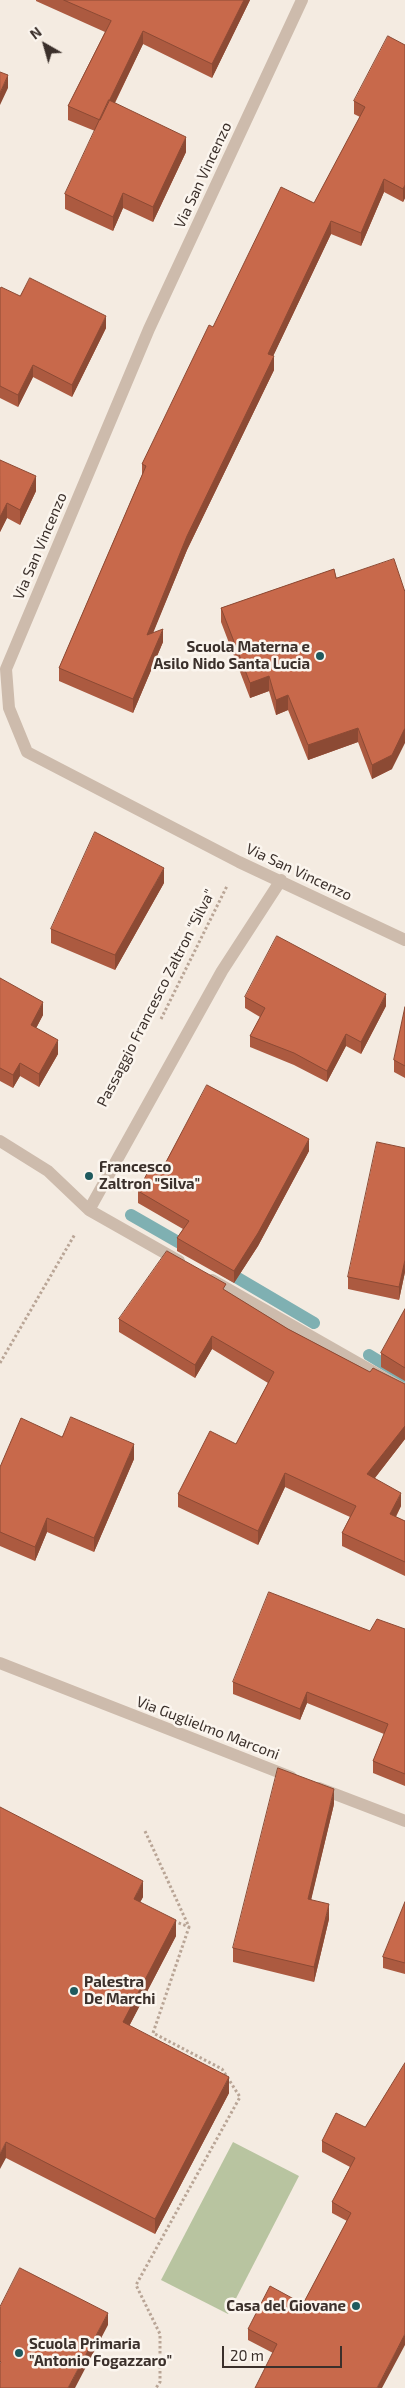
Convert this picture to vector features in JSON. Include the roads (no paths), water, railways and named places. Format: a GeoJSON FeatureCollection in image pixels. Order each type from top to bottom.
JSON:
{"type":"FeatureCollection","features":[{"type":"Feature","properties":{"kind":"street","name":"Via San Vincenzo"},"geometry":{"type":"LineString","coordinates":[[302,0],[149,329],[6,669],[9,708],[27,752],[239,862],[281,880],[405,940]]}},
{"type":"Feature","properties":{"kind":"street"},"geometry":{"type":"LineString","coordinates":[[89,1210],[222,971],[281,880]]}},
{"type":"Feature","properties":{"kind":"street"},"geometry":{"type":"LineString","coordinates":[[0,1141],[48,1171],[89,1210],[405,1390]]}},
{"type":"Feature","properties":{"kind":"street","name":"Via Guglielmo Marconi"},"geometry":{"type":"LineString","coordinates":[[0,1663],[405,1821]]}},
{"type":"Feature","properties":{"kind":"waterway"},"geometry":{"type":"LineString","coordinates":[[131,1215],[192,1250]]}},
{"type":"Feature","properties":{"kind":"waterway"},"geometry":{"type":"LineString","coordinates":[[224,1270],[314,1323]]}},
{"type":"Feature","properties":{"kind":"waterway"},"geometry":{"type":"LineString","coordinates":[[369,1355],[405,1377]]}},
{"type":"Feature","properties":{"kind":"place","name":"Scuola Materna e Asilo Nido Santa Lucia"},"geometry":{"type":"Point","coordinates":[320,656]}},
{"type":"Feature","properties":{"kind":"place","name":"Francesco Zaltron \"Silva\""},"geometry":{"type":"Point","coordinates":[89,1176]}},
{"type":"Feature","properties":{"kind":"place","name":"Palestra De Marchi"},"geometry":{"type":"Point","coordinates":[74,1991]}},
{"type":"Feature","properties":{"kind":"place","name":"Casa del Giovane"},"geometry":{"type":"Point","coordinates":[356,2306]}},
{"type":"Feature","properties":{"kind":"place","name":"Scuola Primaria \"Antonio Fogazzaro\""},"geometry":{"type":"Point","coordinates":[19,2353]}}]}
